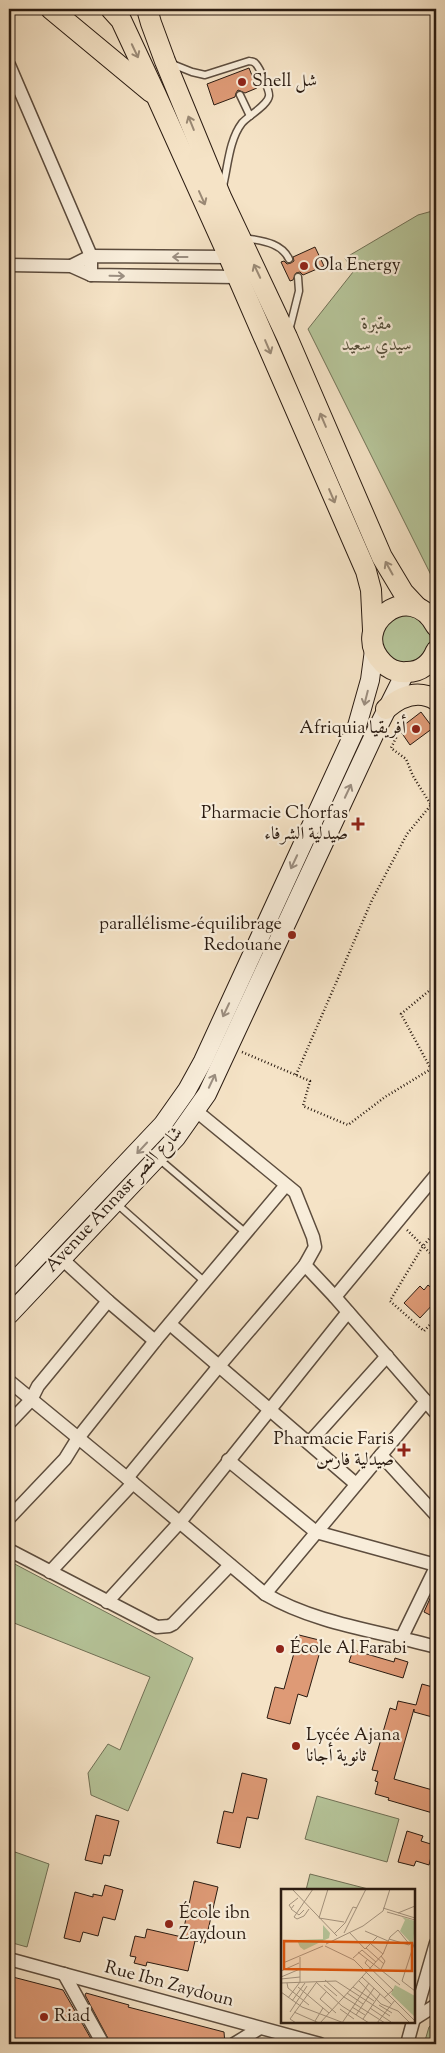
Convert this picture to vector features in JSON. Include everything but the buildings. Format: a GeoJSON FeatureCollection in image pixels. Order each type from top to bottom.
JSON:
{"type":"FeatureCollection","features":[{"type":"Feature","properties":{"kind":"main road"},"geometry":{"type":"LineString","coordinates":[[51,9],[156,96]]}},
{"type":"Feature","properties":{"kind":"main road"},"geometry":{"type":"LineString","coordinates":[[111,9],[121,20],[156,96],[366,570],[371,590],[372,640],[378,659],[395,671],[407,672],[418,670],[427,665],[436,651]]}},
{"type":"Feature","properties":{"kind":"main road"},"geometry":{"type":"LineString","coordinates":[[147,9],[150,22],[221,197],[287,337],[382,557],[402,592],[417,607],[426,612],[436,626]]}},
{"type":"Feature","properties":{"kind":"main road"},"geometry":{"type":"LineString","coordinates":[[373,630],[378,620],[395,607],[406,605],[417,607]]}},
{"type":"Feature","properties":{"kind":"main road","name":"Avenue Annasr شارع النصر"},"geometry":{"type":"LineString","coordinates":[[9,1287],[152,1136],[187,1090],[203,1061],[357,726],[370,680],[374,650]]}},
{"type":"Feature","properties":{"kind":"main road"},"geometry":{"type":"LineString","coordinates":[[407,672],[436,698]]}},
{"type":"Feature","properties":{"kind":"main road","name":"Avenue Annasr شارع النصر"},"geometry":{"type":"LineString","coordinates":[[9,1315],[176,1138],[206,1094],[383,715],[407,672]]}},
{"type":"Feature","properties":{"kind":"main road"},"geometry":{"type":"LineString","coordinates":[[383,715],[395,701],[406,696],[419,694],[436,698]]}},
{"type":"Feature","properties":{"kind":"street"},"geometry":{"type":"LineString","coordinates":[[9,65],[91,256],[91,275]]}},
{"type":"Feature","properties":{"kind":"street"},"geometry":{"type":"LineString","coordinates":[[71,266],[91,256],[228,257]]}},
{"type":"Feature","properties":{"kind":"street"},"geometry":{"type":"LineString","coordinates":[[9,265],[71,266],[91,275],[237,277]]}},
{"type":"Feature","properties":{"kind":"street"},"geometry":{"type":"LineString","coordinates":[[50,1572],[130,1480],[219,1366],[305,1265],[315,1247],[313,1237],[295,1192],[195,1110]]}},
{"type":"Feature","properties":{"kind":"street"},"geometry":{"type":"LineString","coordinates":[[335,1296],[436,1175]]}},
{"type":"Feature","properties":{"kind":"street"},"geometry":{"type":"LineString","coordinates":[[9,1518],[66,1459],[78,1438],[154,1342],[286,1185]]}},
{"type":"Feature","properties":{"kind":"street"},"geometry":{"type":"LineString","coordinates":[[62,1259],[154,1342]]}},
{"type":"Feature","properties":{"kind":"street"},"geometry":{"type":"LineString","coordinates":[[305,1265],[335,1296],[436,1413]]}},
{"type":"Feature","properties":{"kind":"street"},"geometry":{"type":"LineString","coordinates":[[9,1423],[31,1400],[38,1386],[108,1301]]}},
{"type":"Feature","properties":{"kind":"street"},"geometry":{"type":"LineString","coordinates":[[107,1602],[180,1522],[348,1312]]}},
{"type":"Feature","properties":{"kind":"street"},"geometry":{"type":"LineString","coordinates":[[170,1324],[356,1484]]}},
{"type":"Feature","properties":{"kind":"street"},"geometry":{"type":"LineString","coordinates":[[309,1443],[387,1356]]}},
{"type":"Feature","properties":{"kind":"street"},"geometry":{"type":"LineString","coordinates":[[9,1381],[265,1594],[285,1606],[315,1616],[436,1647]]}},
{"type":"Feature","properties":{"kind":"street"},"geometry":{"type":"LineString","coordinates":[[265,1594],[426,1401]]}},
{"type":"Feature","properties":{"kind":"street"},"geometry":{"type":"LineString","coordinates":[[382,1455],[436,1515]]}},
{"type":"Feature","properties":{"kind":"street"},"geometry":{"type":"LineString","coordinates":[[228,1460],[316,1532],[436,1566],[402,1637]]}},
{"type":"Feature","properties":{"kind":"street"},"geometry":{"type":"LineString","coordinates":[[9,1550],[157,1628],[169,1626],[230,1565]]}},
{"type":"Feature","properties":{"kind":"street"},"geometry":{"type":"LineString","coordinates":[[415,2013],[436,1943]]}},
{"type":"Feature","properties":{"kind":"street","name":"Rue Ibn Zaydoun"},"geometry":{"type":"LineString","coordinates":[[9,1959],[320,2044]]}},
{"type":"Feature","properties":{"kind":"street"},"geometry":{"type":"LineString","coordinates":[[64,1974],[103,2044]]}},
{"type":"Feature","properties":{"kind":"street"},"geometry":{"type":"LineString","coordinates":[[415,2019],[436,2004]]}},
{"type":"Feature","properties":{"kind":"street"},"geometry":{"type":"LineString","coordinates":[[407,2044],[412,2023]]}},
{"type":"Feature","properties":{"kind":"street"},"geometry":{"type":"LineString","coordinates":[[234,2044],[260,2028]]}},
{"type":"Feature","properties":{"kind":"lane"},"geometry":{"type":"LineString","coordinates":[[166,61],[192,72],[205,75],[229,72],[249,61],[253,61],[258,66],[269,97],[240,127],[233,141],[221,197]]}},
{"type":"Feature","properties":{"kind":"lane"},"geometry":{"type":"LineString","coordinates":[[240,95],[250,116]]}},
{"type":"Feature","properties":{"kind":"lane"},"geometry":{"type":"LineString","coordinates":[[241,237],[273,244],[286,253],[289,258]]}},
{"type":"Feature","properties":{"kind":"lane"},"geometry":{"type":"LineString","coordinates":[[287,337],[299,291],[298,277]]}},
{"type":"Feature","properties":{"kind":"lane"},"geometry":{"type":"LineString","coordinates":[[158,1158],[246,1233]]}},
{"type":"Feature","properties":{"kind":"lane"},"geometry":{"type":"LineString","coordinates":[[116,1203],[205,1282]]}},
{"type":"Feature","properties":{"kind":"path"},"geometry":{"type":"LineString","coordinates":[[296,1075],[372,900],[408,834],[431,805],[413,776],[406,759],[392,748],[396,738],[383,715]]}},
{"type":"Feature","properties":{"kind":"path"},"geometry":{"type":"LineString","coordinates":[[228,1047],[310,1081],[303,1106],[348,1125],[385,1097],[431,1069],[401,1014],[436,985]]}},
{"type":"Feature","properties":{"kind":"path"},"geometry":{"type":"LineString","coordinates":[[397,1220],[436,1259]]}},
{"type":"Feature","properties":{"kind":"path"},"geometry":{"type":"LineString","coordinates":[[436,1230],[423,1246],[390,1301],[424,1332],[436,1318]]}},
{"type":"Feature","properties":{"kind":"green space","name":"مقبرة سيدي سعيد"},"geometry":{"type":"Polygon","coordinates":[[[436,210],[436,585],[308,329],[353,272],[345,258],[418,215],[436,210]]]}},
{"type":"Feature","properties":{"kind":"green space"},"geometry":{"type":"Polygon","coordinates":[[[406,615],[415,617],[423,622],[428,630],[430,639],[428,648],[423,656],[415,661],[406,663],[397,661],[389,656],[384,648],[382,639],[384,630],[389,622],[397,617],[406,615]]]}},
{"type":"Feature","properties":{"kind":"green space"},"geometry":{"type":"Polygon","coordinates":[[[9,1561],[193,1658],[128,1811],[91,1795],[88,1773],[108,1744],[120,1750],[150,1677],[9,1621],[9,1561]]]}},
{"type":"Feature","properties":{"kind":"green space"},"geometry":{"type":"Polygon","coordinates":[[[317,1796],[399,1819],[387,1862],[305,1839],[317,1796]]]}},
{"type":"Feature","properties":{"kind":"green space"},"geometry":{"type":"Polygon","coordinates":[[[15,1852],[49,1864],[27,1947],[9,1942],[9,1867],[15,1852]]]}},
{"type":"Feature","properties":{"kind":"green space"},"geometry":{"type":"Polygon","coordinates":[[[310,1874],[368,1889],[306,1889],[310,1874]]]}},
{"type":"Feature","properties":{"kind":"green space"},"geometry":{"type":"Polygon","coordinates":[[[436,2021],[436,2044],[424,2044],[429,2027],[436,2021]]]}},
{"type":"Feature","properties":{"kind":"place","name":"Shell شل"},"geometry":{"type":"Point","coordinates":[242,82]}},
{"type":"Feature","properties":{"kind":"place","name":"Ola Energy"},"geometry":{"type":"Point","coordinates":[304,266]}},
{"type":"Feature","properties":{"kind":"place","name":"Afriquia أفريقيا"},"geometry":{"type":"Point","coordinates":[416,729]}},
{"type":"Feature","properties":{"kind":"place","name":"Pharmacie Chorfas صيدلية الشرفاء"},"geometry":{"type":"Point","coordinates":[358,824]}},
{"type":"Feature","properties":{"kind":"place","name":"parallélisme-équilibrage Redouane"},"geometry":{"type":"Point","coordinates":[292,935]}},
{"type":"Feature","properties":{"kind":"place","name":"Pharmacie Faris صيدلية فارس"},"geometry":{"type":"Point","coordinates":[404,1450]}},
{"type":"Feature","properties":{"kind":"place","name":"École Al Farabi"},"geometry":{"type":"Point","coordinates":[280,1649]}},
{"type":"Feature","properties":{"kind":"place","name":"Lycée Ajana ثانوية أجانا"},"geometry":{"type":"Point","coordinates":[296,1746]}},
{"type":"Feature","properties":{"kind":"place","name":"École ibn Zaydoun"},"geometry":{"type":"Point","coordinates":[169,1924]}},
{"type":"Feature","properties":{"kind":"place","name":"Riad"},"geometry":{"type":"Point","coordinates":[44,2017]}}]}
